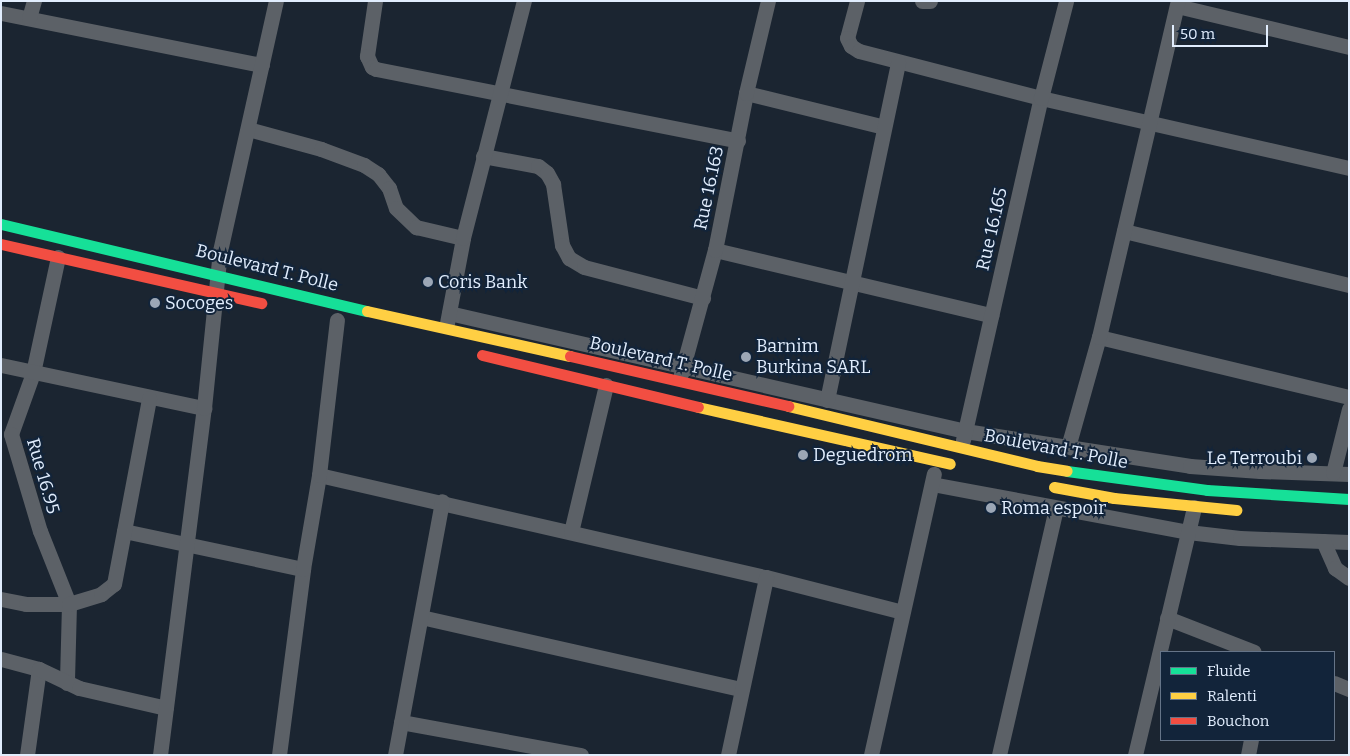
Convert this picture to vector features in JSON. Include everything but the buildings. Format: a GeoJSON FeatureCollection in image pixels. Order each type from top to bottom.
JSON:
{"type":"FeatureCollection","features":[{"type":"Feature","properties":{"kind":"highway","name":"Boulevard T. Polle"},"geometry":{"type":"LineString","coordinates":[[1,224],[445,329],[681,373],[962,448],[1037,466],[1116,479],[1207,490],[1349,499]]}},
{"type":"Feature","properties":{"kind":"highway","name":"Boulevard T. Polle"},"geometry":{"type":"LineString","coordinates":[[1,244],[274,306]]}},
{"type":"Feature","properties":{"kind":"highway"},"geometry":{"type":"LineString","coordinates":[[470,352],[782,427],[958,466]]}},
{"type":"Feature","properties":{"kind":"highway","name":"Boulevard T. Polle"},"geometry":{"type":"LineString","coordinates":[[1039,484],[1114,498],[1247,511]]}},
{"type":"Feature","properties":{"kind":"street"},"geometry":{"type":"LineString","coordinates":[[29,18],[34,1]]}},
{"type":"Feature","properties":{"kind":"street"},"geometry":{"type":"LineString","coordinates":[[160,755],[204,408],[218,274],[224,236],[276,1]]}},
{"type":"Feature","properties":{"kind":"street"},"geometry":{"type":"LineString","coordinates":[[375,1],[367,56],[372,67],[738,141]]}},
{"type":"Feature","properties":{"kind":"street"},"geometry":{"type":"LineString","coordinates":[[445,329],[463,238],[524,1]]}},
{"type":"Feature","properties":{"kind":"street","name":"Rue 16.163"},"geometry":{"type":"LineString","coordinates":[[674,400],[715,250],[746,93],[768,1]]}},
{"type":"Feature","properties":{"kind":"street"},"geometry":{"type":"LineString","coordinates":[[857,1],[848,38],[851,46],[859,51],[1041,98],[1349,168]]}},
{"type":"Feature","properties":{"kind":"street"},"geometry":{"type":"LineString","coordinates":[[922,1],[930,1]]}},
{"type":"Feature","properties":{"kind":"street","name":"Rue 16.165"},"geometry":{"type":"LineString","coordinates":[[958,466],[1041,98],[1066,1]]}},
{"type":"Feature","properties":{"kind":"street"},"geometry":{"type":"LineString","coordinates":[[1068,447],[1099,337],[1178,4],[1349,47]]}},
{"type":"Feature","properties":{"kind":"street"},"geometry":{"type":"LineString","coordinates":[[1,13],[262,65]]}},
{"type":"Feature","properties":{"kind":"street"},"geometry":{"type":"LineString","coordinates":[[827,400],[898,62]]}},
{"type":"Feature","properties":{"kind":"street"},"geometry":{"type":"LineString","coordinates":[[746,93],[884,126]]}},
{"type":"Feature","properties":{"kind":"street"},"geometry":{"type":"LineString","coordinates":[[248,129],[321,149],[364,164],[378,174],[389,188],[396,208],[416,227],[463,238]]}},
{"type":"Feature","properties":{"kind":"street"},"geometry":{"type":"LineString","coordinates":[[483,156],[538,166],[546,174],[553,184],[562,245],[569,258],[584,267],[703,298]]}},
{"type":"Feature","properties":{"kind":"street"},"geometry":{"type":"LineString","coordinates":[[1124,231],[1349,285]]}},
{"type":"Feature","properties":{"kind":"street"},"geometry":{"type":"LineString","coordinates":[[715,250],[991,315]]}},
{"type":"Feature","properties":{"kind":"street","name":"Rue 16.95"},"geometry":{"type":"LineString","coordinates":[[58,257],[33,373],[6,435],[40,532],[69,604]]}},
{"type":"Feature","properties":{"kind":"street"},"geometry":{"type":"LineString","coordinates":[[449,313],[681,373],[827,400],[965,431],[1190,466],[1349,474]]}},
{"type":"Feature","properties":{"kind":"street"},"geometry":{"type":"LineString","coordinates":[[279,755],[303,569],[319,475],[338,320]]}},
{"type":"Feature","properties":{"kind":"street"},"geometry":{"type":"LineString","coordinates":[[1099,337],[1349,397]]}},
{"type":"Feature","properties":{"kind":"street"},"geometry":{"type":"LineString","coordinates":[[1,365],[149,398],[204,408]]}},
{"type":"Feature","properties":{"kind":"street"},"geometry":{"type":"LineString","coordinates":[[572,532],[606,385]]}},
{"type":"Feature","properties":{"kind":"street"},"geometry":{"type":"LineString","coordinates":[[1,599],[26,604],[69,604],[101,594],[114,584],[149,398]]}},
{"type":"Feature","properties":{"kind":"street"},"geometry":{"type":"LineString","coordinates":[[1333,474],[1349,409]]}},
{"type":"Feature","properties":{"kind":"street"},"geometry":{"type":"LineString","coordinates":[[871,755],[937,460]]}},
{"type":"Feature","properties":{"kind":"street"},"geometry":{"type":"LineString","coordinates":[[319,475],[766,577],[902,612]]}},
{"type":"Feature","properties":{"kind":"street"},"geometry":{"type":"LineString","coordinates":[[932,484],[1056,509],[1188,532],[1240,538],[1349,542]]}},
{"type":"Feature","properties":{"kind":"street"},"geometry":{"type":"LineString","coordinates":[[395,755],[442,502]]}},
{"type":"Feature","properties":{"kind":"street"},"geometry":{"type":"LineString","coordinates":[[1135,755],[1194,507]]}},
{"type":"Feature","properties":{"kind":"street"},"geometry":{"type":"LineString","coordinates":[[999,755],[1056,509]]}},
{"type":"Feature","properties":{"kind":"street"},"geometry":{"type":"LineString","coordinates":[[124,531],[303,569]]}},
{"type":"Feature","properties":{"kind":"street"},"geometry":{"type":"LineString","coordinates":[[1323,541],[1334,568],[1349,578]]}},
{"type":"Feature","properties":{"kind":"street"},"geometry":{"type":"LineString","coordinates":[[728,755],[766,577]]}},
{"type":"Feature","properties":{"kind":"street"},"geometry":{"type":"LineString","coordinates":[[67,684],[69,604]]}},
{"type":"Feature","properties":{"kind":"street"},"geometry":{"type":"LineString","coordinates":[[422,617],[741,689]]}},
{"type":"Feature","properties":{"kind":"street"},"geometry":{"type":"LineString","coordinates":[[1167,618],[1251,651]]}},
{"type":"Feature","properties":{"kind":"street"},"geometry":{"type":"LineString","coordinates":[[1,659],[39,669],[67,684],[79,688],[166,708]]}},
{"type":"Feature","properties":{"kind":"street"},"geometry":{"type":"LineString","coordinates":[[27,755],[39,669]]}},
{"type":"Feature","properties":{"kind":"street"},"geometry":{"type":"LineString","coordinates":[[1335,683],[1349,689]]}},
{"type":"Feature","properties":{"kind":"street"},"geometry":{"type":"LineString","coordinates":[[402,722],[581,755]]}},
{"type":"Feature","properties":{"kind":"traffic: fast"},"geometry":{"type":"LineString","coordinates":[[1,224],[367,311]]}},
{"type":"Feature","properties":{"kind":"traffic: fast"},"geometry":{"type":"LineString","coordinates":[[1067,471],[1207,490],[1349,499]]}},
{"type":"Feature","properties":{"kind":"traffic: slow"},"geometry":{"type":"LineString","coordinates":[[367,311],[570,356]]}},
{"type":"Feature","properties":{"kind":"traffic: slow"},"geometry":{"type":"LineString","coordinates":[[788,406],[1037,466],[1067,471]]}},
{"type":"Feature","properties":{"kind":"traffic: slow"},"geometry":{"type":"LineString","coordinates":[[698,407],[950,464]]}},
{"type":"Feature","properties":{"kind":"traffic: slow"},"geometry":{"type":"LineString","coordinates":[[1054,487],[1114,498],[1236,510]]}},
{"type":"Feature","properties":{"kind":"traffic: jam"},"geometry":{"type":"LineString","coordinates":[[1,244],[261,303]]}},
{"type":"Feature","properties":{"kind":"traffic: jam"},"geometry":{"type":"LineString","coordinates":[[482,355],[698,407]]}},
{"type":"Feature","properties":{"kind":"traffic: jam"},"geometry":{"type":"LineString","coordinates":[[570,356],[788,406]]}},
{"type":"Feature","properties":{"kind":"place","name":"Coris Bank"},"geometry":{"type":"Point","coordinates":[428,282]}},
{"type":"Feature","properties":{"kind":"place","name":"Socoges"},"geometry":{"type":"Point","coordinates":[155,303]}},
{"type":"Feature","properties":{"kind":"place","name":"Barnim Burkina SARL"},"geometry":{"type":"Point","coordinates":[746,357]}},
{"type":"Feature","properties":{"kind":"place","name":"Deguedrom"},"geometry":{"type":"Point","coordinates":[803,455]}},
{"type":"Feature","properties":{"kind":"place","name":"Le Terroubi"},"geometry":{"type":"Point","coordinates":[1312,458]}},
{"type":"Feature","properties":{"kind":"place","name":"Roma espoir"},"geometry":{"type":"Point","coordinates":[991,508]}}]}
